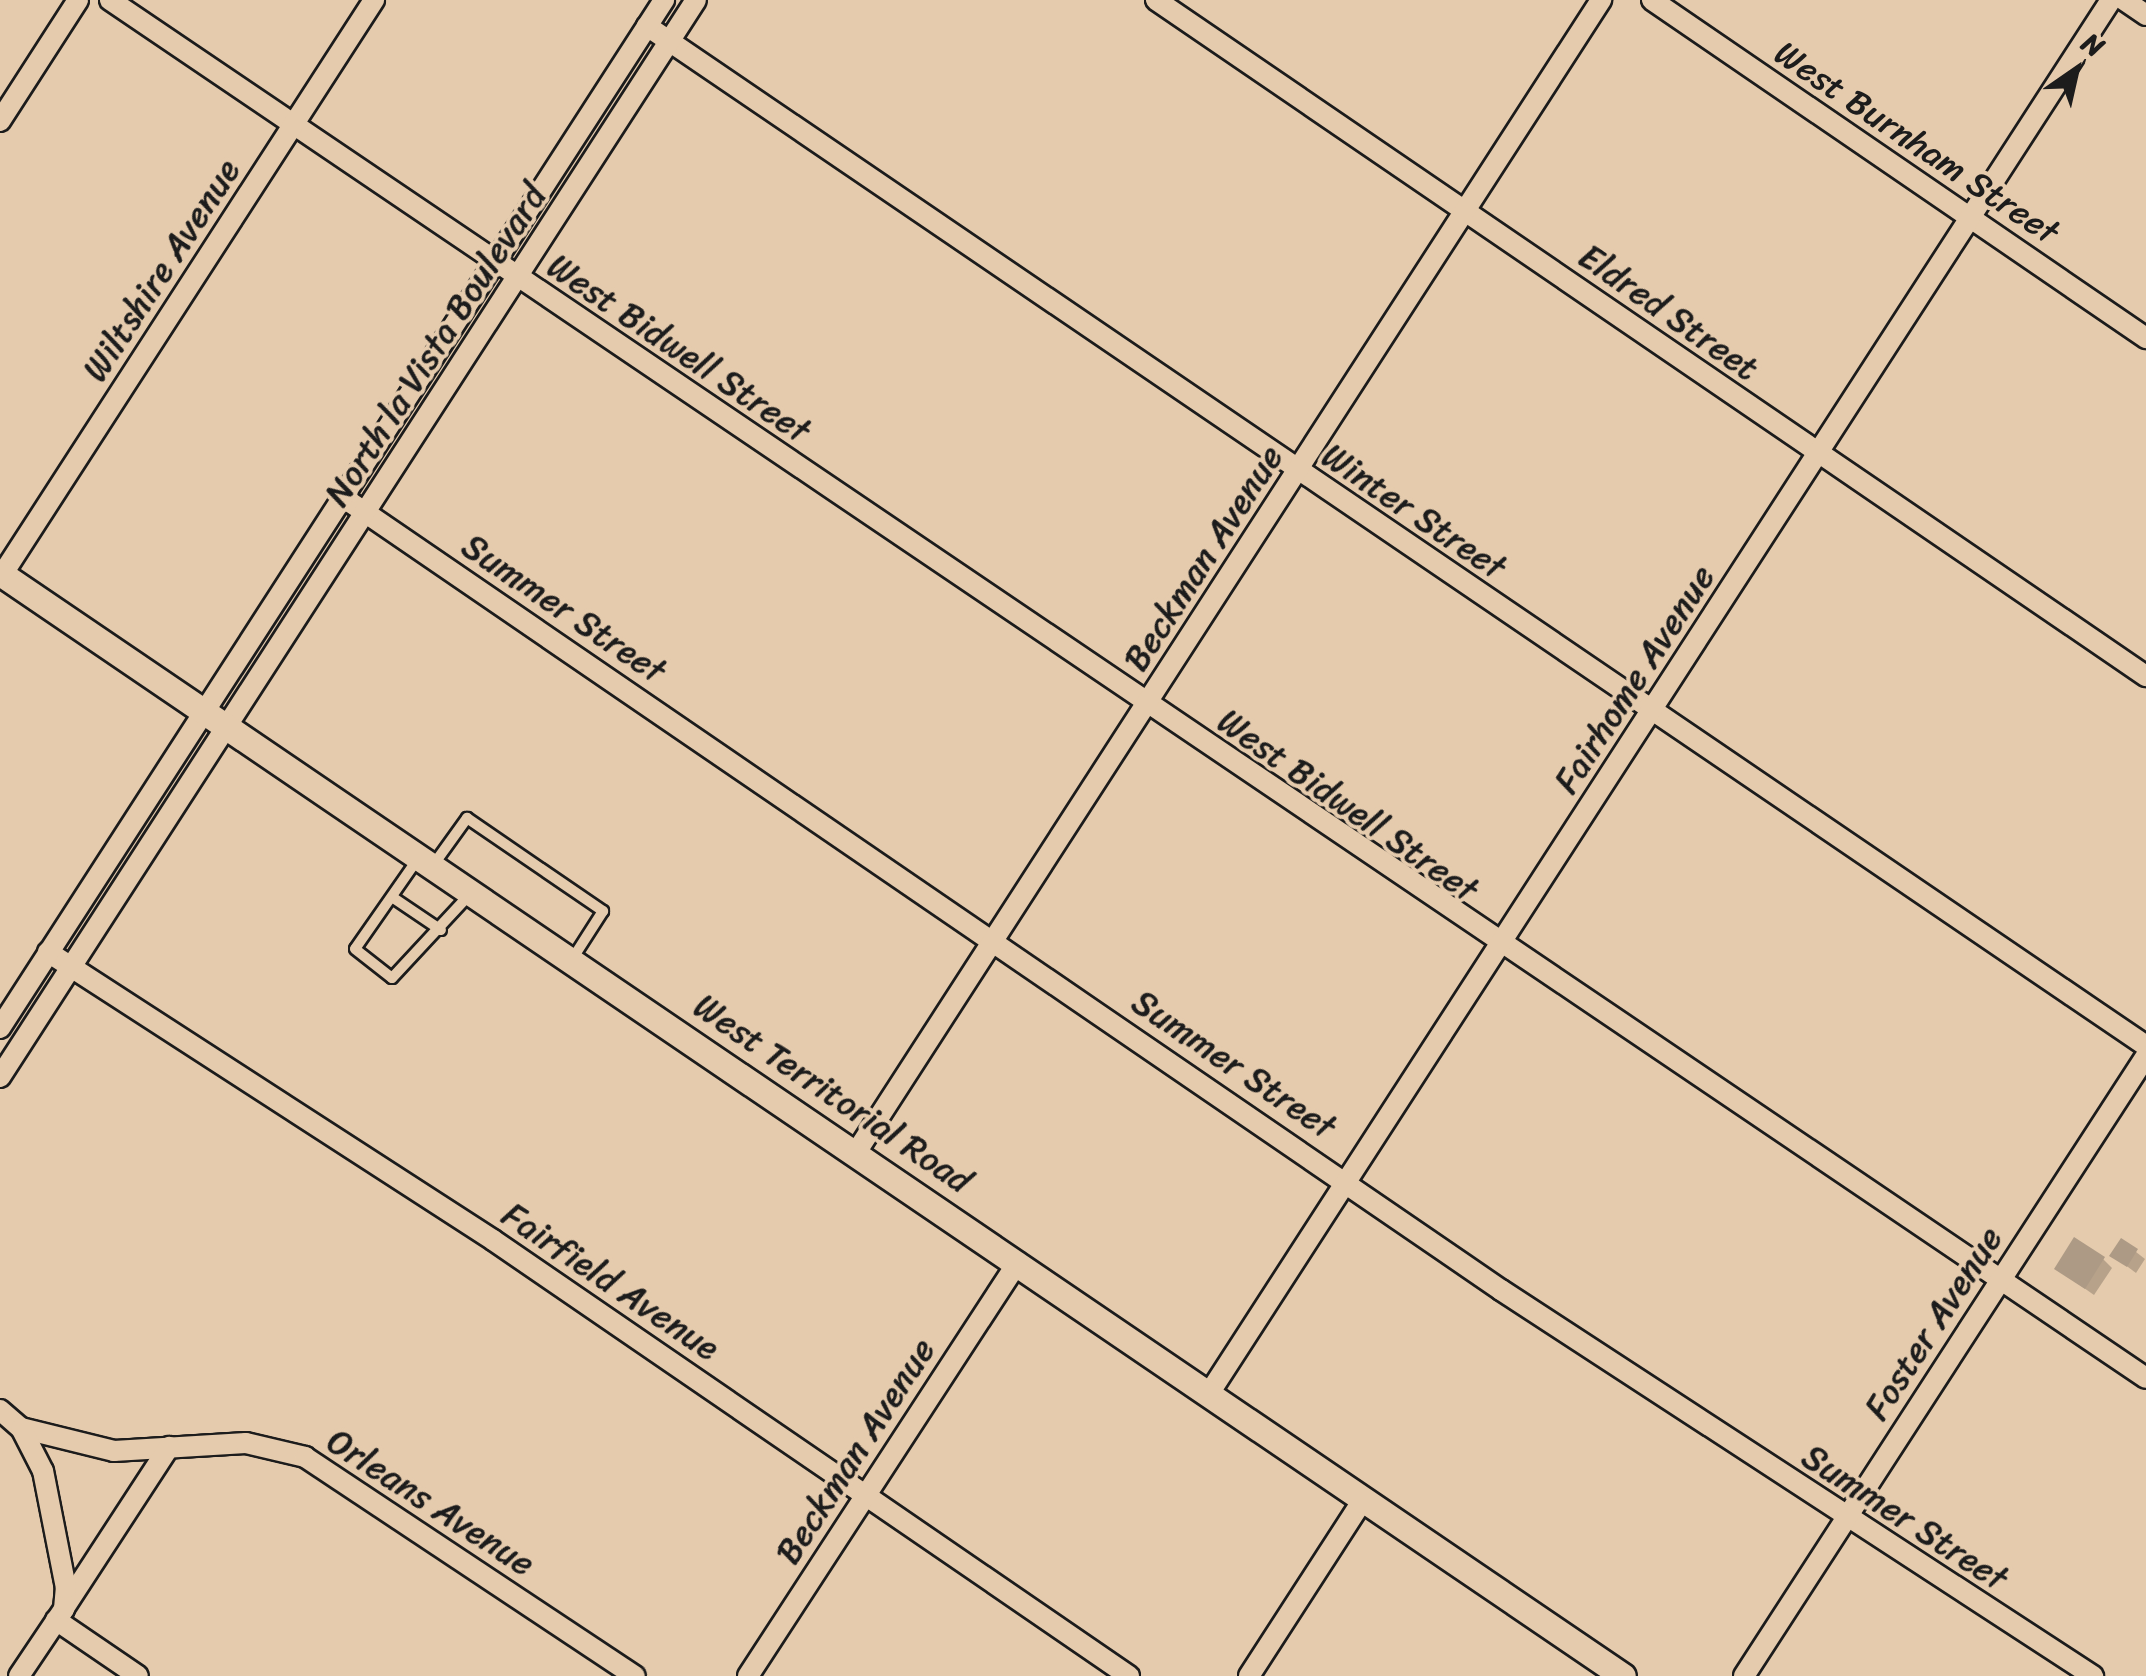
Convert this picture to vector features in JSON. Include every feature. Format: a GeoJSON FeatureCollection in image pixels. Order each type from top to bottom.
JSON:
{"type":"FeatureCollection","features":[{"type":"Feature","properties":{"kind":"street"},"geometry":{"type":"LineString","coordinates":[[0,122],[78,0]]}},
{"type":"Feature","properties":{"kind":"street","name":"West Bidwell Street"},"geometry":{"type":"LineString","coordinates":[[110,0],[1499,948],[2146,1378]]}},
{"type":"Feature","properties":{"kind":"street","name":"Wiltshire Avenue"},"geometry":{"type":"LineString","coordinates":[[1,574],[374,0]]}},
{"type":"Feature","properties":{"kind":"street","name":"North la Vista Boulevard"},"geometry":{"type":"LineString","coordinates":[[0,1028],[664,0]]}},
{"type":"Feature","properties":{"kind":"street","name":"North la Vista Boulevard"},"geometry":{"type":"LineString","coordinates":[[0,1077],[696,0]]}},
{"type":"Feature","properties":{"kind":"street","name":"Eldred Street"},"geometry":{"type":"LineString","coordinates":[[1156,0],[2146,676]]}},
{"type":"Feature","properties":{"kind":"street","name":"Beckman Avenue"},"geometry":{"type":"LineString","coordinates":[[857,1151],[1601,0]]}},
{"type":"Feature","properties":{"kind":"street","name":"West Burnham Street"},"geometry":{"type":"LineString","coordinates":[[1652,0],[2146,338]]}},
{"type":"Feature","properties":{"kind":"street","name":"Fairhome Avenue"},"geometry":{"type":"LineString","coordinates":[[1210,1392],[2111,0]]}},
{"type":"Feature","properties":{"kind":"street"},"geometry":{"type":"LineString","coordinates":[[2124,0],[2146,15]]}},
{"type":"Feature","properties":{"kind":"street","name":"Winter Street"},"geometry":{"type":"LineString","coordinates":[[647,26],[2146,1046]]}},
{"type":"Feature","properties":{"kind":"street","name":"Summer Street"},"geometry":{"type":"LineString","coordinates":[[344,498],[1844,1518],[2093,1676]]}},
{"type":"Feature","properties":{"kind":"street","name":"West Territorial Road"},"geometry":{"type":"LineString","coordinates":[[1,574],[573,958],[1623,1676]]}},
{"type":"Feature","properties":{"kind":"street","name":"Fairfield Avenue"},"geometry":{"type":"LineString","coordinates":[[48,952],[865,1494],[1128,1676]]}},
{"type":"Feature","properties":{"kind":"street","name":"Foster Avenue"},"geometry":{"type":"LineString","coordinates":[[1744,1676],[2146,1056]]}},
{"type":"Feature","properties":{"kind":"street","name":"Beckman Avenue"},"geometry":{"type":"LineString","coordinates":[[748,1676],[1018,1262]]}},
{"type":"Feature","properties":{"kind":"street","name":"Orleans Avenue"},"geometry":{"type":"LineString","coordinates":[[0,1410],[22,1428],[114,1450],[246,1443],[305,1457],[636,1676]]}},
{"type":"Feature","properties":{"kind":"street"},"geometry":{"type":"LineString","coordinates":[[22,1428],[58,1531],[60,1614]]}},
{"type":"Feature","properties":{"kind":"street"},"geometry":{"type":"LineString","coordinates":[[19,1676],[168,1447]]}},
{"type":"Feature","properties":{"kind":"street"},"geometry":{"type":"LineString","coordinates":[[1249,1676],[1364,1498]]}},
{"type":"Feature","properties":{"kind":"street"},"geometry":{"type":"LineString","coordinates":[[60,1614],[138,1676]]}},
{"type":"Feature","properties":{"kind":"lane"},"geometry":{"type":"LineString","coordinates":[[472,890],[402,976],[369,962],[355,949],[392,896],[466,818],[603,911],[573,958]]}},
{"type":"Feature","properties":{"kind":"lane"},"geometry":{"type":"LineString","coordinates":[[392,896],[441,930]]}},
{"type":"Feature","properties":{"kind":"building"},"geometry":{"type":"Polygon","coordinates":[[[2074,1237],[2105,1257],[2085,1289],[2054,1269],[2074,1237]]]}},
{"type":"Feature","properties":{"kind":"building"},"geometry":{"type":"Polygon","coordinates":[[[2121,1238],[2138,1249],[2127,1267],[2109,1256],[2121,1238]]]}}]}
